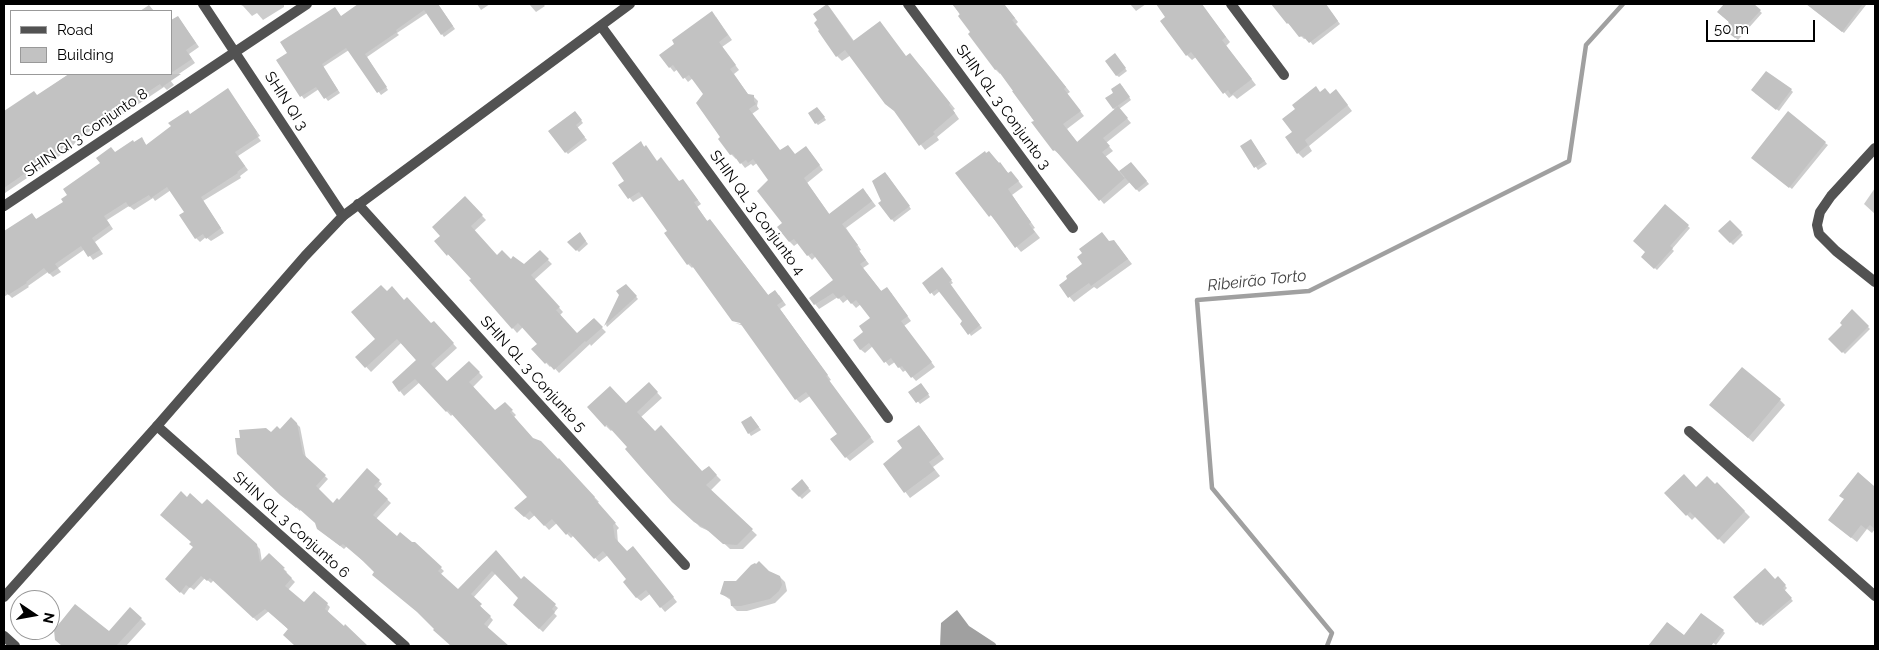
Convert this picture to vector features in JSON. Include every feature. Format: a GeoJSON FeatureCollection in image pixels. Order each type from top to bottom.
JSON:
{"type":"FeatureCollection","features":[{"type":"Feature","properties":{"kind":"street","name":"SHIN QI 3"},"geometry":{"type":"LineString","coordinates":[[203,4],[236,51],[343,216]]}},
{"type":"Feature","properties":{"kind":"street","name":"SHIN QI 3 Conjunto 8"},"geometry":{"type":"LineString","coordinates":[[4,206],[307,4]]}},
{"type":"Feature","properties":{"kind":"street"},"geometry":{"type":"LineString","coordinates":[[4,596],[157,426],[305,256],[343,216],[630,4]]}},
{"type":"Feature","properties":{"kind":"street","name":"SHIN QL 3 Conjunto 3"},"geometry":{"type":"LineString","coordinates":[[908,4],[1073,228]]}},
{"type":"Feature","properties":{"kind":"street"},"geometry":{"type":"LineString","coordinates":[[1231,4],[1284,75]]}},
{"type":"Feature","properties":{"kind":"street","name":"SHIN QL 3 Conjunto 4"},"geometry":{"type":"LineString","coordinates":[[601,26],[888,418]]}},
{"type":"Feature","properties":{"kind":"street"},"geometry":{"type":"LineString","coordinates":[[1875,148],[1831,196],[1820,212],[1817,225],[1820,234],[1836,251],[1875,282]]}},
{"type":"Feature","properties":{"kind":"street","name":"SHIN QL 3 Conjunto 5"},"geometry":{"type":"LineString","coordinates":[[358,204],[685,565]]}},
{"type":"Feature","properties":{"kind":"street","name":"SHIN QL 3 Conjunto 6"},"geometry":{"type":"LineString","coordinates":[[157,426],[405,646]]}},
{"type":"Feature","properties":{"kind":"street"},"geometry":{"type":"LineString","coordinates":[[1689,431],[1875,596]]}},
{"type":"Feature","properties":{"kind":"street"},"geometry":{"type":"LineString","coordinates":[[4,636],[15,646]]}},
{"type":"Feature","properties":{"kind":"shaded area"},"geometry":{"type":"Polygon","coordinates":[[[957,610],[969,626],[997,646],[940,646],[941,623],[957,610]]]}},
{"type":"Feature","properties":{"kind":"building"},"geometry":{"type":"Polygon","coordinates":[[[358,4],[438,4],[453,26],[441,35],[424,10],[365,54],[387,87],[377,93],[346,48],[322,64],[338,90],[324,99],[316,87],[300,97],[276,60],[287,53],[280,42],[335,7],[341,16],[358,4]]]}},
{"type":"Feature","properties":{"kind":"building"},"geometry":{"type":"Polygon","coordinates":[[[827,4],[853,41],[880,21],[906,56],[910,53],[950,103],[949,105],[955,113],[933,132],[935,134],[919,146],[894,111],[885,104],[845,50],[836,57],[818,31],[814,23],[817,20],[813,14],[827,4]]]}},
{"type":"Feature","properties":{"kind":"building"},"geometry":{"type":"Polygon","coordinates":[[[952,4],[1004,4],[1015,18],[1012,20],[1066,87],[1064,89],[1081,111],[1063,124],[1077,142],[1118,106],[1128,118],[1103,138],[1110,146],[1102,152],[1125,178],[1099,201],[1055,150],[1053,151],[1031,122],[1034,121],[1013,91],[968,34],[970,32],[952,4]]]}},
{"type":"Feature","properties":{"kind":"building"},"geometry":{"type":"Polygon","coordinates":[[[1156,4],[1202,4],[1226,37],[1222,40],[1252,79],[1231,95],[1228,90],[1223,94],[1191,52],[1186,56],[1160,21],[1165,17],[1156,4]]]}},
{"type":"Feature","properties":{"kind":"building"},"geometry":{"type":"Polygon","coordinates":[[[1271,4],[1326,4],[1338,21],[1309,43],[1303,36],[1299,37],[1271,4]]]}},
{"type":"Feature","properties":{"kind":"building"},"geometry":{"type":"Polygon","coordinates":[[[1724,4],[1754,4],[1761,10],[1735,38],[1723,29],[1729,22],[1717,12],[1724,4]]]}},
{"type":"Feature","properties":{"kind":"building"},"geometry":{"type":"Polygon","coordinates":[[[1806,4],[1863,4],[1842,32],[1806,4]]]}},
{"type":"Feature","properties":{"kind":"building"},"geometry":{"type":"Polygon","coordinates":[[[712,11],[728,35],[719,42],[736,65],[730,69],[748,94],[754,95],[756,104],[749,109],[780,150],[788,145],[795,154],[806,146],[820,165],[804,178],[829,214],[863,188],[872,201],[842,224],[858,245],[856,246],[866,260],[860,264],[881,291],[887,287],[908,316],[901,321],[932,362],[911,378],[902,366],[898,368],[891,358],[884,363],[869,343],[860,350],[853,340],[863,332],[859,326],[870,318],[856,300],[851,304],[844,295],[838,299],[833,293],[814,305],[809,298],[833,280],[812,253],[807,256],[794,239],[789,242],[777,227],[782,223],[757,191],[768,180],[753,159],[748,163],[746,160],[740,164],[733,154],[730,155],[696,103],[703,94],[689,75],[683,79],[673,65],[669,68],[659,55],[674,44],[672,40],[712,11]]]}},
{"type":"Feature","properties":{"kind":"building"},"geometry":{"type":"Polygon","coordinates":[[[178,16],[196,43],[186,50],[192,59],[172,72],[172,19],[178,16]]]}},
{"type":"Feature","properties":{"kind":"building"},"geometry":{"type":"Polygon","coordinates":[[[1115,53],[1126,68],[1116,76],[1105,61],[1115,53]]]}},
{"type":"Feature","properties":{"kind":"building"},"geometry":{"type":"Polygon","coordinates":[[[1766,71],[1792,89],[1776,110],[1751,90],[1766,71]]]}},
{"type":"Feature","properties":{"kind":"building"},"geometry":{"type":"Polygon","coordinates":[[[181,74],[162,87],[160,84],[102,122],[100,119],[75,135],[67,144],[4,188],[4,111],[34,91],[37,95],[67,75],[181,74]]]}},
{"type":"Feature","properties":{"kind":"building"},"geometry":{"type":"Polygon","coordinates":[[[1120,83],[1130,97],[1113,109],[1105,98],[1113,93],[1111,89],[1120,83]]]}},
{"type":"Feature","properties":{"kind":"building"},"geometry":{"type":"Polygon","coordinates":[[[1316,86],[1320,92],[1325,88],[1330,94],[1336,89],[1348,105],[1305,140],[1308,145],[1297,154],[1285,137],[1292,132],[1282,119],[1295,109],[1292,105],[1316,86]]]}},
{"type":"Feature","properties":{"kind":"building"},"geometry":{"type":"Polygon","coordinates":[[[228,88],[257,132],[258,137],[235,152],[245,166],[238,173],[201,197],[221,228],[206,239],[203,234],[195,239],[179,215],[184,212],[167,187],[151,198],[149,195],[129,207],[126,202],[104,216],[110,225],[92,238],[100,250],[88,257],[81,246],[55,264],[58,268],[49,274],[44,268],[27,283],[8,295],[4,288],[4,231],[32,213],[36,219],[63,202],[61,199],[67,195],[63,189],[100,163],[96,158],[111,147],[115,152],[133,140],[134,142],[142,137],[146,145],[171,126],[168,123],[188,110],[190,114],[228,88]]]}},
{"type":"Feature","properties":{"kind":"building"},"geometry":{"type":"Polygon","coordinates":[[[817,107],[825,117],[815,124],[808,113],[817,107]]]}},
{"type":"Feature","properties":{"kind":"building"},"geometry":{"type":"Polygon","coordinates":[[[575,111],[582,120],[576,125],[585,137],[565,153],[548,131],[575,111]]]}},
{"type":"Feature","properties":{"kind":"building"},"geometry":{"type":"Polygon","coordinates":[[[1788,111],[1826,142],[1789,188],[1751,158],[1788,111]]]}},
{"type":"Feature","properties":{"kind":"building"},"geometry":{"type":"Polygon","coordinates":[[[1251,139],[1265,161],[1254,168],[1240,146],[1251,139]]]}},
{"type":"Feature","properties":{"kind":"building"},"geometry":{"type":"Polygon","coordinates":[[[641,141],[657,161],[661,157],[679,181],[683,179],[698,200],[694,202],[707,221],[710,219],[768,295],[775,290],[783,301],[777,305],[871,437],[845,458],[830,439],[837,434],[806,392],[795,400],[740,323],[732,321],[690,263],[687,265],[664,233],[667,231],[639,192],[628,199],[618,185],[624,181],[612,163],[641,141]]]}},
{"type":"Feature","properties":{"kind":"building"},"geometry":{"type":"Polygon","coordinates":[[[985,151],[986,153],[989,151],[1008,173],[1011,171],[1019,181],[1008,189],[1031,222],[1029,224],[1035,232],[1015,248],[991,215],[989,217],[955,173],[985,151]]]}},
{"type":"Feature","properties":{"kind":"building"},"geometry":{"type":"Polygon","coordinates":[[[1131,162],[1147,181],[1136,190],[1119,171],[1131,162]]]}},
{"type":"Feature","properties":{"kind":"building"},"geometry":{"type":"Polygon","coordinates":[[[885,172],[910,206],[891,220],[878,203],[881,201],[872,181],[885,172]]]}},
{"type":"Feature","properties":{"kind":"building"},"geometry":{"type":"Polygon","coordinates":[[[465,196],[483,215],[471,226],[497,255],[502,250],[511,259],[513,256],[524,264],[540,250],[549,259],[531,275],[560,307],[556,310],[577,333],[594,318],[603,327],[554,370],[547,362],[545,364],[531,349],[537,344],[518,323],[512,329],[469,280],[471,279],[434,241],[440,236],[432,227],[465,196]]]}},
{"type":"Feature","properties":{"kind":"building"},"geometry":{"type":"Polygon","coordinates":[[[1665,204],[1689,225],[1670,246],[1673,248],[1654,269],[1641,257],[1645,252],[1633,241],[1665,204]]]}},
{"type":"Feature","properties":{"kind":"building"},"geometry":{"type":"Polygon","coordinates":[[[1730,220],[1742,232],[1730,243],[1718,231],[1730,220]]]}},
{"type":"Feature","properties":{"kind":"building"},"geometry":{"type":"Polygon","coordinates":[[[580,232],[586,241],[576,251],[567,242],[580,232]]]}},
{"type":"Feature","properties":{"kind":"building"},"geometry":{"type":"Polygon","coordinates":[[[1102,232],[1109,241],[1114,240],[1128,259],[1091,286],[1089,283],[1068,298],[1059,285],[1067,279],[1066,276],[1082,264],[1077,257],[1082,253],[1079,249],[1102,232]]]}},
{"type":"Feature","properties":{"kind":"building"},"geometry":{"type":"Polygon","coordinates":[[[942,267],[952,280],[949,282],[980,325],[968,335],[960,324],[962,321],[937,289],[930,294],[922,283],[942,267]]]}},
{"type":"Feature","properties":{"kind":"building"},"geometry":{"type":"Polygon","coordinates":[[[626,284],[637,296],[604,326],[619,295],[616,291],[626,284]]]}},
{"type":"Feature","properties":{"kind":"building"},"geometry":{"type":"Polygon","coordinates":[[[381,285],[387,291],[392,286],[404,300],[407,297],[431,323],[434,321],[454,343],[431,364],[447,381],[469,361],[480,372],[469,382],[495,410],[505,402],[513,410],[510,412],[533,438],[541,441],[559,458],[616,523],[613,525],[615,538],[627,551],[633,546],[674,597],[660,608],[646,590],[636,598],[623,582],[626,579],[603,551],[594,559],[569,532],[566,535],[552,519],[544,526],[530,511],[524,517],[514,508],[527,497],[448,410],[446,412],[415,379],[399,392],[392,382],[416,360],[397,339],[365,368],[355,357],[375,339],[351,312],[381,285]]]}},
{"type":"Feature","properties":{"kind":"building"},"geometry":{"type":"Polygon","coordinates":[[[1852,309],[1869,326],[1842,353],[1828,339],[1842,325],[1840,323],[1852,309]]]}},
{"type":"Feature","properties":{"kind":"building"},"geometry":{"type":"Polygon","coordinates":[[[1742,367],[1781,399],[1748,438],[1709,405],[1742,367]]]}},
{"type":"Feature","properties":{"kind":"building"},"geometry":{"type":"Polygon","coordinates":[[[649,382],[658,392],[637,412],[655,431],[661,425],[702,471],[709,466],[717,475],[706,485],[753,529],[737,545],[723,544],[672,502],[625,449],[627,447],[587,407],[610,386],[626,403],[649,382]]]}},
{"type":"Feature","properties":{"kind":"building"},"geometry":{"type":"Polygon","coordinates":[[[921,383],[929,394],[916,403],[908,392],[921,383]]]}},
{"type":"Feature","properties":{"kind":"building"},"geometry":{"type":"Polygon","coordinates":[[[751,416],[759,427],[748,434],[741,422],[751,416]]]}},
{"type":"Feature","properties":{"kind":"building"},"geometry":{"type":"Polygon","coordinates":[[[291,417],[297,423],[303,454],[326,475],[316,486],[333,503],[337,498],[339,500],[367,468],[380,480],[374,486],[388,499],[373,515],[397,536],[400,532],[412,542],[415,542],[442,567],[438,571],[458,589],[496,550],[521,579],[524,576],[556,604],[552,609],[555,612],[539,629],[513,605],[518,598],[492,571],[471,594],[491,616],[484,624],[509,646],[451,646],[417,612],[372,575],[374,572],[363,561],[343,544],[340,546],[317,529],[315,523],[280,495],[237,454],[235,438],[240,438],[239,430],[266,428],[271,432],[277,426],[280,429],[291,417]]]}},
{"type":"Feature","properties":{"kind":"building"},"geometry":{"type":"Polygon","coordinates":[[[919,425],[940,454],[929,462],[935,470],[904,493],[883,464],[902,448],[897,441],[919,425]]]}},
{"type":"Feature","properties":{"kind":"building"},"geometry":{"type":"Polygon","coordinates":[[[1858,472],[1875,487],[1875,529],[1870,525],[1866,529],[1861,525],[1851,538],[1828,520],[1844,499],[1839,496],[1858,472]]]}},
{"type":"Feature","properties":{"kind":"building"},"geometry":{"type":"Polygon","coordinates":[[[1684,474],[1696,487],[1707,476],[1715,484],[1717,482],[1745,511],[1718,540],[1690,512],[1686,516],[1664,493],[1684,474]]]}},
{"type":"Feature","properties":{"kind":"building"},"geometry":{"type":"Polygon","coordinates":[[[802,479],[809,488],[799,497],[791,489],[802,479]]]}},
{"type":"Feature","properties":{"kind":"building"},"geometry":{"type":"Polygon","coordinates":[[[181,491],[187,497],[190,493],[202,504],[207,499],[257,544],[260,562],[269,553],[285,568],[283,569],[292,578],[285,586],[304,602],[314,591],[328,603],[325,609],[344,626],[345,624],[368,646],[295,646],[283,635],[288,629],[265,609],[253,618],[210,578],[207,581],[201,576],[190,588],[186,585],[180,593],[165,579],[193,547],[189,544],[191,542],[160,515],[181,491]]]}},
{"type":"Feature","properties":{"kind":"building"},"geometry":{"type":"Polygon","coordinates":[[[759,561],[769,571],[780,576],[782,585],[779,591],[770,599],[741,606],[731,606],[730,598],[720,594],[724,581],[736,581],[751,565],[759,561]]]}},
{"type":"Feature","properties":{"kind":"building"},"geometry":{"type":"Polygon","coordinates":[[[1765,568],[1775,579],[1778,576],[1786,585],[1783,588],[1792,598],[1760,625],[1733,597],[1765,568]]]}},
{"type":"Feature","properties":{"kind":"building"},"geometry":{"type":"Polygon","coordinates":[[[75,604],[109,631],[130,607],[142,618],[116,646],[62,646],[55,640],[60,640],[60,623],[75,604]]]}},
{"type":"Feature","properties":{"kind":"building"},"geometry":{"type":"Polygon","coordinates":[[[1701,613],[1724,630],[1711,646],[1648,646],[1667,622],[1684,635],[1701,613]]]}},
{"type":"Feature","properties":{"kind":"waterway","name":"Ribeirão Torto"},"geometry":{"type":"LineString","coordinates":[[1327,646],[1332,633],[1212,488],[1197,300],[1309,291],[1569,161],[1586,45],[1623,4]]}}]}
